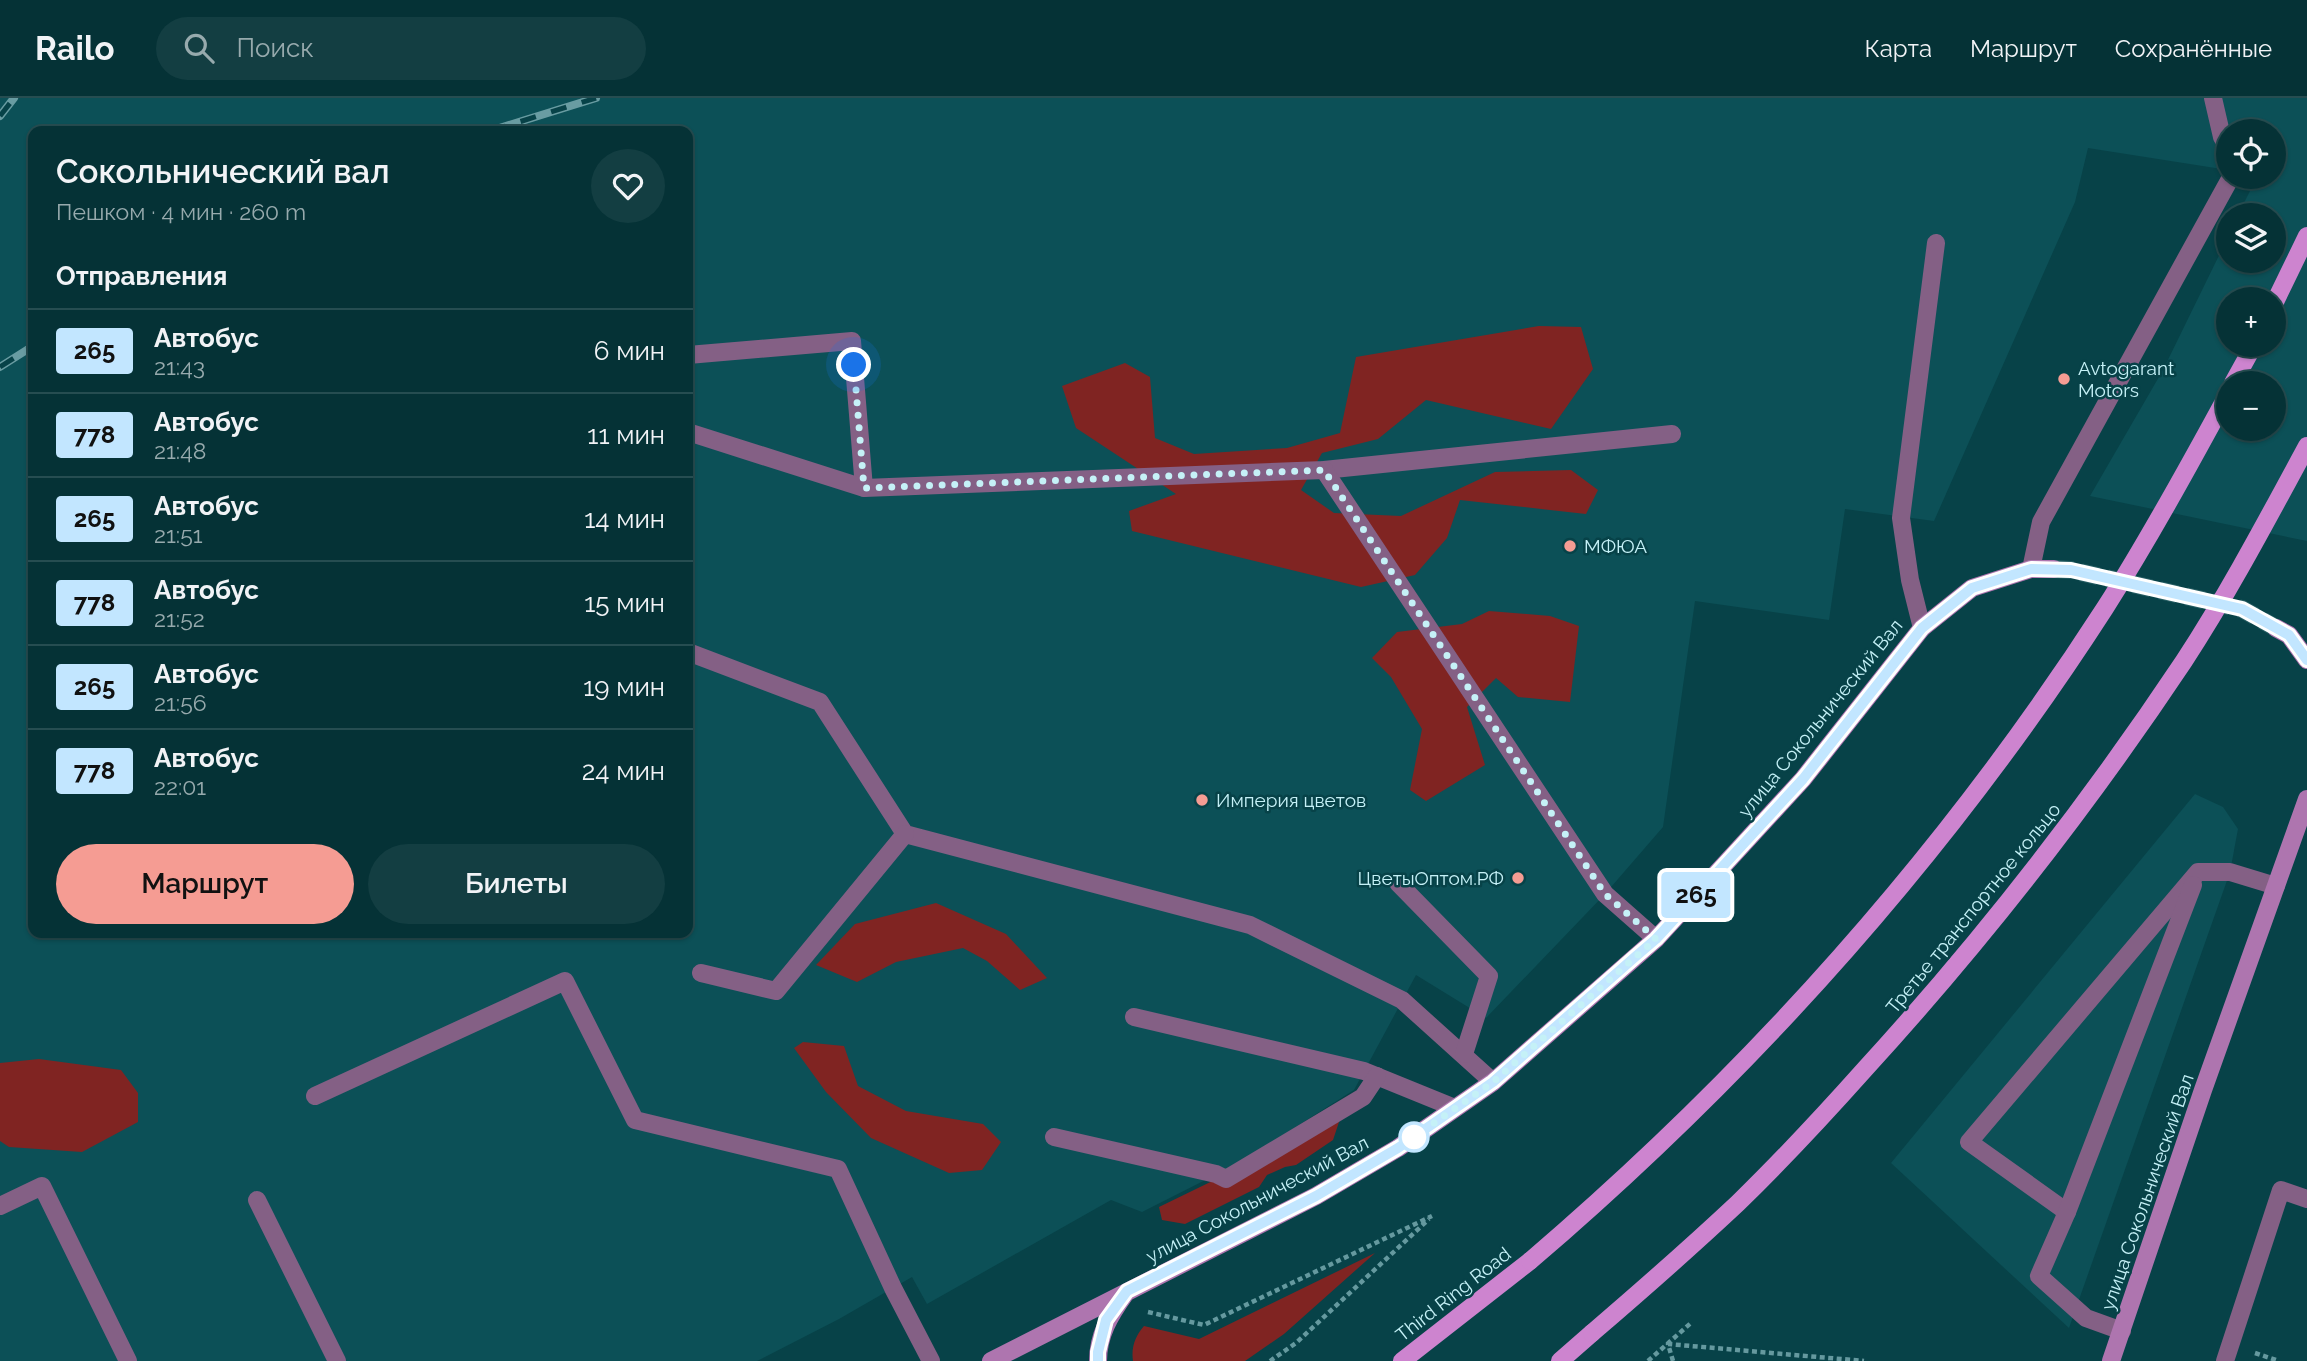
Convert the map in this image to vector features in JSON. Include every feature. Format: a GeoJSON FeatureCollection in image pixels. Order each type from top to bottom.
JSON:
{"type":"FeatureCollection","features":[{"type":"Feature","properties":{"kind":"main road"},"geometry":{"type":"LineString","coordinates":[[2282,287],[2307,236]]}},
{"type":"Feature","properties":{"kind":"main road","name":"Third Ring Road"},"geometry":{"type":"LineString","coordinates":[[1402,1361],[1530,1261],[1673,1133],[1758,1047],[1844,952],[1932,848],[2021,729],[2105,608],[2216,416]]}},
{"type":"Feature","properties":{"kind":"main road","name":"Третье транспортное кольцо"},"geometry":{"type":"LineString","coordinates":[[1560,1361],[1739,1201],[1817,1122],[1915,1015],[2006,907],[2098,785],[2185,659],[2307,446]]}},
{"type":"Feature","properties":{"kind":"main road","name":"улица Сокольнический Вал"},"geometry":{"type":"LineString","coordinates":[[991,1361],[1316,1196],[1398,1148],[1493,1082],[1656,939],[1803,779],[1922,628],[1972,588],[2031,569],[2054,569]]}},
{"type":"Feature","properties":{"kind":"main road"},"geometry":{"type":"LineString","coordinates":[[2276,628],[2289,635],[2307,660]]}},
{"type":"Feature","properties":{"kind":"main road","name":"улица Сокольнический Вал"},"geometry":{"type":"LineString","coordinates":[[2111,1361],[2307,799]]}},
{"type":"Feature","properties":{"kind":"main road"},"geometry":{"type":"LineString","coordinates":[[1098,1361],[1106,1320],[1127,1291]]}},
{"type":"Feature","properties":{"kind":"lane"},"geometry":{"type":"LineString","coordinates":[[2213,98],[2218,119]]}},
{"type":"Feature","properties":{"kind":"lane"},"geometry":{"type":"LineString","coordinates":[[2031,569],[2041,522],[2224,189]]}},
{"type":"Feature","properties":{"kind":"lane"},"geometry":{"type":"LineString","coordinates":[[1922,628],[1910,580],[1900,517],[1936,243]]}},
{"type":"Feature","properties":{"kind":"lane"},"geometry":{"type":"LineString","coordinates":[[693,355],[852,341],[864,488]]}},
{"type":"Feature","properties":{"kind":"lane"},"geometry":{"type":"LineString","coordinates":[[693,434],[864,488],[1324,470],[1672,434]]}},
{"type":"Feature","properties":{"kind":"lane"},"geometry":{"type":"LineString","coordinates":[[1324,470],[1605,894],[1656,939]]}},
{"type":"Feature","properties":{"kind":"lane"},"geometry":{"type":"LineString","coordinates":[[693,654],[820,702],[905,834],[1250,925],[1402,1000],[1493,1082]]}},
{"type":"Feature","properties":{"kind":"lane"},"geometry":{"type":"LineString","coordinates":[[701,973],[776,991],[905,834]]}},
{"type":"Feature","properties":{"kind":"lane"},"geometry":{"type":"LineString","coordinates":[[2067,1212],[1969,1142],[2198,872],[2230,872],[2276,886]]}},
{"type":"Feature","properties":{"kind":"lane"},"geometry":{"type":"LineString","coordinates":[[2122,1331],[2086,1318],[2039,1276],[2067,1212],[2198,872]]}},
{"type":"Feature","properties":{"kind":"lane"},"geometry":{"type":"LineString","coordinates":[[1398,883],[1489,976],[1464,1054]]}},
{"type":"Feature","properties":{"kind":"lane"},"geometry":{"type":"LineString","coordinates":[[315,1096],[565,981],[635,1120],[838,1169],[893,1288],[931,1361]]}},
{"type":"Feature","properties":{"kind":"lane"},"geometry":{"type":"LineString","coordinates":[[1134,1017],[1364,1071],[1455,1108]]}},
{"type":"Feature","properties":{"kind":"lane"},"geometry":{"type":"LineString","coordinates":[[1054,1136],[1216,1174],[1226,1179],[1363,1097],[1377,1076]]}},
{"type":"Feature","properties":{"kind":"lane"},"geometry":{"type":"LineString","coordinates":[[0,1206],[42,1186],[128,1361]]}},
{"type":"Feature","properties":{"kind":"lane"},"geometry":{"type":"LineString","coordinates":[[2225,1361],[2281,1190],[2307,1199]]}},
{"type":"Feature","properties":{"kind":"lane"},"geometry":{"type":"LineString","coordinates":[[257,1200],[337,1361]]}},
{"type":"Feature","properties":{"kind":"path"},"geometry":{"type":"LineString","coordinates":[[1138,1310],[1204,1325],[1432,1216],[1296,1343],[1270,1361]]}},
{"type":"Feature","properties":{"kind":"path"},"geometry":{"type":"LineString","coordinates":[[1648,1361],[1692,1322]]}},
{"type":"Feature","properties":{"kind":"path"},"geometry":{"type":"LineString","coordinates":[[1668,1344],[1673,1361]]}},
{"type":"Feature","properties":{"kind":"path"},"geometry":{"type":"LineString","coordinates":[[1668,1344],[1864,1361]]}},
{"type":"Feature","properties":{"kind":"shaded area"},"geometry":{"type":"Polygon","coordinates":[[[0,98],[2307,98],[2307,541],[2090,496],[2163,370],[2216,262],[2216,273],[2286,273],[2286,203],[2244,203],[2251,189],[2286,189],[2286,119],[2216,119],[2216,168],[2088,148],[2075,202],[1934,521],[1845,509],[1829,620],[1695,601],[1663,827],[1605,894],[1486,1018],[1416,975],[1354,1090],[1237,1164],[1142,1212],[1111,1200],[927,1304],[912,1277],[839,1319],[757,1361],[0,1361],[0,98]]]}},
{"type":"Feature","properties":{"kind":"shaded area"},"geometry":{"type":"Polygon","coordinates":[[[1539,326],[1581,327],[1593,369],[1551,429],[1426,400],[1378,439],[1322,453],[1301,490],[1334,513],[1401,516],[1495,472],[1571,470],[1598,490],[1586,514],[1460,500],[1447,538],[1415,575],[1361,587],[1132,531],[1129,511],[1176,494],[1076,428],[1062,386],[1125,363],[1150,377],[1155,438],[1194,454],[1287,448],[1340,433],[1356,357],[1539,326]]]}},
{"type":"Feature","properties":{"kind":"shaded area"},"geometry":{"type":"Polygon","coordinates":[[[1489,611],[1550,616],[1579,626],[1570,702],[1518,697],[1496,678],[1467,707],[1485,765],[1426,801],[1410,790],[1422,729],[1391,677],[1372,658],[1397,632],[1462,624],[1489,611]]]}},
{"type":"Feature","properties":{"kind":"shaded area"},"geometry":{"type":"Polygon","coordinates":[[[2195,794],[2223,807],[2238,829],[2230,872],[2069,1328],[1891,1163],[2195,794]]]}},
{"type":"Feature","properties":{"kind":"shaded area"},"geometry":{"type":"Polygon","coordinates":[[[936,903],[1006,934],[1047,978],[1020,990],[987,961],[963,948],[896,962],[857,982],[816,965],[855,924],[936,903]]]}},
{"type":"Feature","properties":{"kind":"shaded area"},"geometry":{"type":"Polygon","coordinates":[[[803,1042],[844,1046],[858,1086],[906,1111],[983,1124],[1001,1142],[982,1170],[949,1173],[871,1138],[826,1092],[794,1048],[803,1042]]]}},
{"type":"Feature","properties":{"kind":"shaded area"},"geometry":{"type":"Polygon","coordinates":[[[39,1059],[121,1070],[138,1093],[138,1122],[82,1152],[9,1147],[0,1141],[0,1063],[39,1059]]]}},
{"type":"Feature","properties":{"kind":"shaded area"},"geometry":{"type":"Polygon","coordinates":[[[1340,1119],[1333,1140],[1296,1165],[1267,1175],[1259,1187],[1185,1224],[1162,1220],[1159,1207],[1340,1119]]]}},
{"type":"Feature","properties":{"kind":"shaded area"},"geometry":{"type":"Polygon","coordinates":[[[1375,1253],[1284,1334],[1245,1361],[1133,1361],[1134,1342],[1144,1326],[1199,1339],[1375,1253]]]}},
{"type":"Feature","properties":{"kind":"tunnel"},"geometry":{"type":"LineString","coordinates":[[2054,569],[2071,570],[2242,609],[2276,628]]}},
{"type":"Feature","properties":{"kind":"railway"},"geometry":{"type":"LineString","coordinates":[[0,116],[14,98]]}},
{"type":"Feature","properties":{"kind":"railway"},"geometry":{"type":"LineString","coordinates":[[506,126],[596,98]]}},
{"type":"Feature","properties":{"kind":"railway"},"geometry":{"type":"LineString","coordinates":[[0,367],[28,349]]}},
{"type":"Feature","properties":{"kind":"bus line","name":"265"},"geometry":{"type":"LineString","coordinates":[[1098,1361],[1106,1320],[1127,1291],[1316,1196],[1398,1148],[1493,1082],[1656,939],[1803,779],[1922,628],[1972,588],[2031,569],[2071,570],[2242,609],[2289,635],[2307,660]]}},
{"type":"Feature","properties":{"kind":"place","name":"Avtogarant Motors"},"geometry":{"type":"Point","coordinates":[2064,379]}},
{"type":"Feature","properties":{"kind":"place","name":"МФЮА"},"geometry":{"type":"Point","coordinates":[1570,546]}},
{"type":"Feature","properties":{"kind":"place","name":"Империя цветов"},"geometry":{"type":"Point","coordinates":[1202,800]}},
{"type":"Feature","properties":{"kind":"place","name":"ЦветыОптом.РФ"},"geometry":{"type":"Point","coordinates":[1518,878]}},
{"type":"Feature","properties":{"kind":"route"},"geometry":{"type":"LineString","coordinates":[[854,365],[864,488],[1324,470],[1605,894],[1656,939],[1493,1082],[1414,1137]]}}]}
